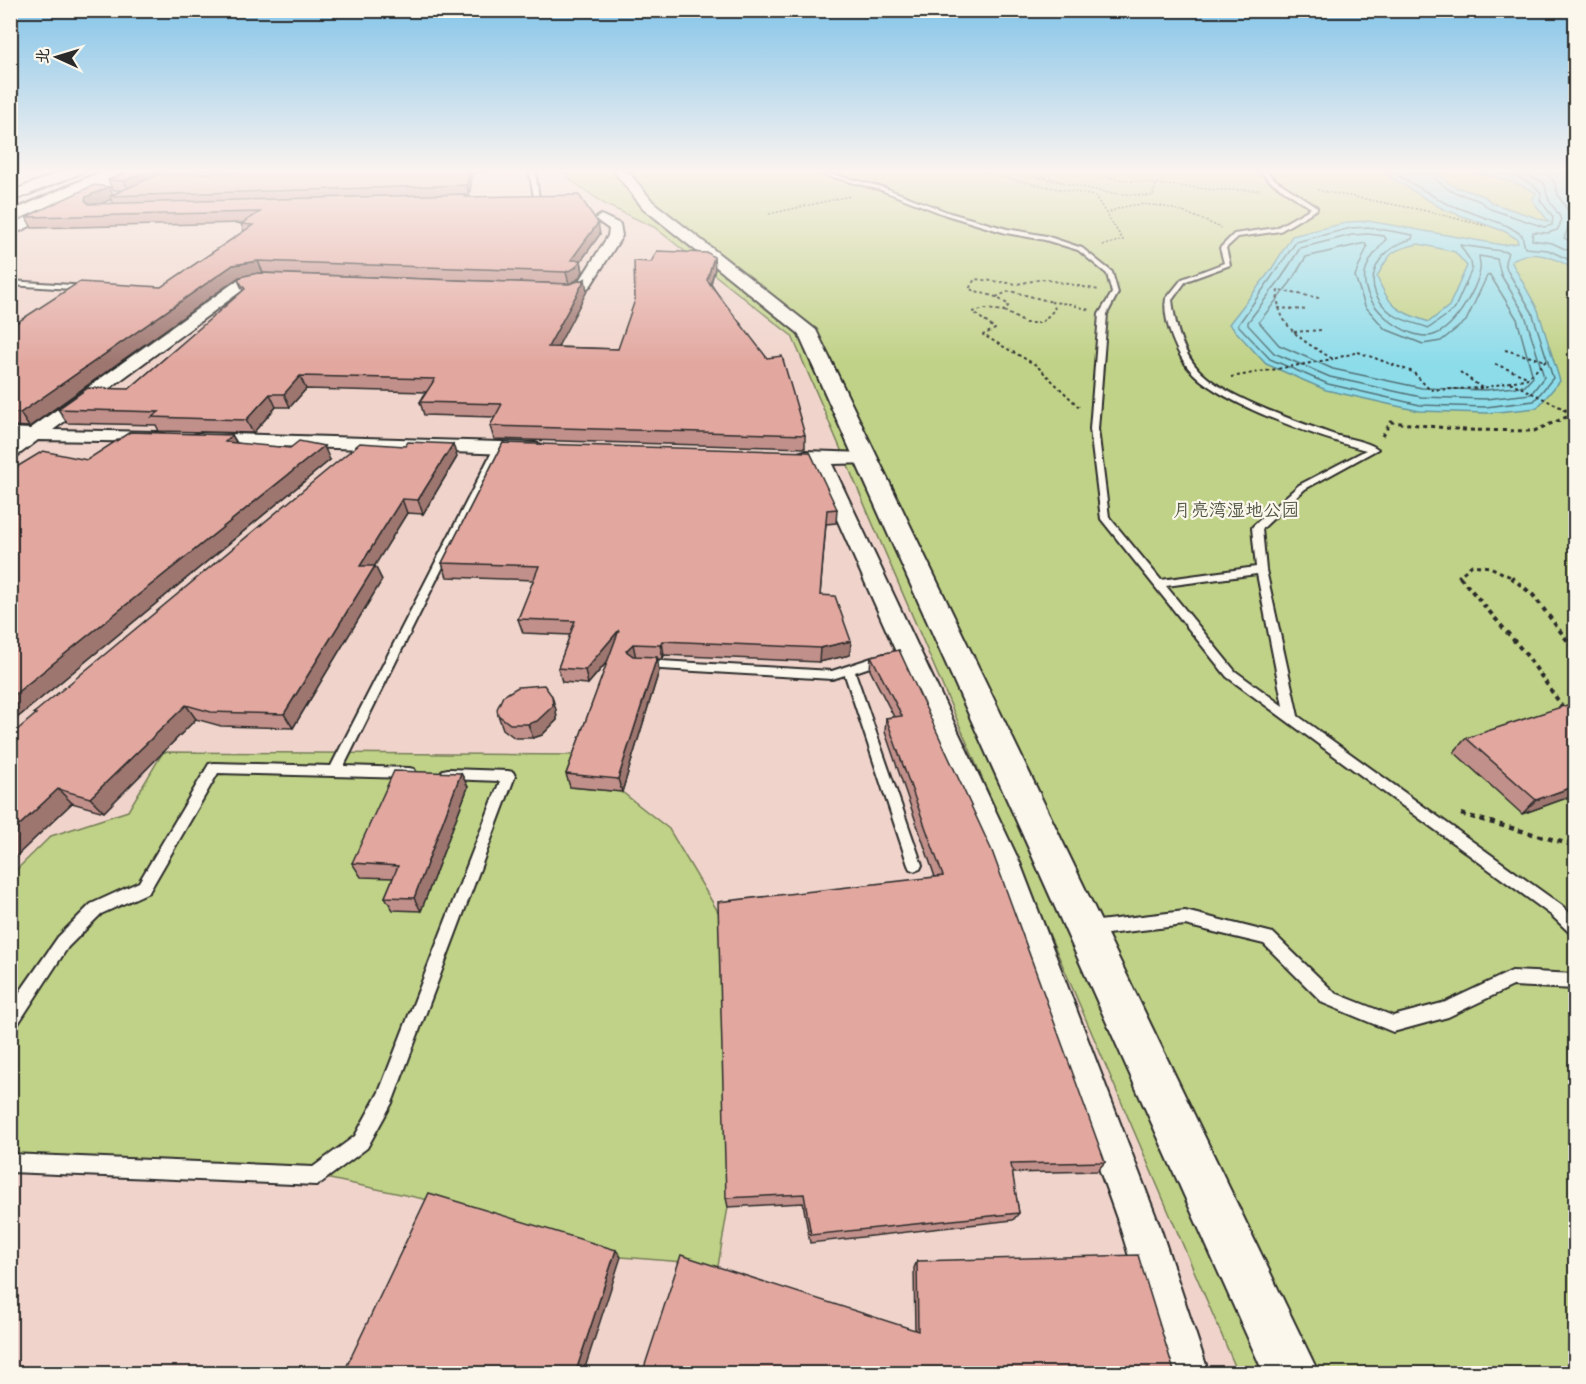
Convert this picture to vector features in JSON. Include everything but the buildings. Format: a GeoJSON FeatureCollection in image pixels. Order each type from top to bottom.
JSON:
{"type":"FeatureCollection","features":[{"type":"Feature","properties":{"kind":"street"},"geometry":{"type":"LineString","coordinates":[[535,289],[571,290],[584,285],[615,234]]}},
{"type":"Feature","properties":{"kind":"street"},"geometry":{"type":"LineString","coordinates":[[684,234],[806,330],[1292,1374]]}},
{"type":"Feature","properties":{"kind":"street"},"geometry":{"type":"LineString","coordinates":[[10,452],[244,282],[263,279],[287,280]]}},
{"type":"Feature","properties":{"kind":"street"},"geometry":{"type":"LineString","coordinates":[[10,434],[557,450]]}},
{"type":"Feature","properties":{"kind":"street"},"geometry":{"type":"LineString","coordinates":[[338,467],[365,444]]}},
{"type":"Feature","properties":{"kind":"street"},"geometry":{"type":"LineString","coordinates":[[784,456],[866,459]]}},
{"type":"Feature","properties":{"kind":"street"},"geometry":{"type":"LineString","coordinates":[[819,457],[1005,863],[1140,1227],[1187,1374]]}},
{"type":"Feature","properties":{"kind":"lane"},"geometry":{"type":"LineString","coordinates":[[1021,234],[1046,238],[1080,249],[1110,273],[1115,293],[1103,314],[1095,422],[1104,517],[1232,674],[1556,910],[1575,929]]}},
{"type":"Feature","properties":{"kind":"lane"},"geometry":{"type":"LineString","coordinates":[[1248,234],[1236,235],[1222,248],[1228,264],[1184,280],[1168,300],[1172,330],[1179,349],[1197,374],[1260,409],[1356,446],[1374,449]]}},
{"type":"Feature","properties":{"kind":"lane"},"geometry":{"type":"LineString","coordinates":[[10,283],[92,288]]}},
{"type":"Feature","properties":{"kind":"lane"},"geometry":{"type":"LineString","coordinates":[[334,771],[498,448]]}},
{"type":"Feature","properties":{"kind":"lane"},"geometry":{"type":"LineString","coordinates":[[1292,718],[1261,570],[1257,528],[1302,487],[1374,449]]}},
{"type":"Feature","properties":{"kind":"lane"},"geometry":{"type":"LineString","coordinates":[[1158,584],[1261,570]]}},
{"type":"Feature","properties":{"kind":"lane"},"geometry":{"type":"LineString","coordinates":[[638,664],[832,675],[908,650]]}},
{"type":"Feature","properties":{"kind":"lane"},"geometry":{"type":"LineString","coordinates":[[849,670],[915,865]]}},
{"type":"Feature","properties":{"kind":"lane"},"geometry":{"type":"LineString","coordinates":[[10,1021],[63,942],[96,909],[144,887],[214,768],[508,776],[386,1097],[361,1142],[316,1176],[10,1163]]}},
{"type":"Feature","properties":{"kind":"lane"},"geometry":{"type":"LineString","coordinates":[[1085,930],[1185,918],[1268,938],[1329,998],[1393,1024],[1448,1009],[1512,978],[1575,982]]}},
{"type":"Feature","properties":{"kind":"path"},"geometry":{"type":"LineString","coordinates":[[1087,254],[1094,248],[1123,240],[1119,234]]}},
{"type":"Feature","properties":{"kind":"path"},"geometry":{"type":"LineString","coordinates":[[1004,311],[1009,305],[996,297],[969,289],[975,279],[1017,285],[1042,279],[1115,293]]}},
{"type":"Feature","properties":{"kind":"path"},"geometry":{"type":"LineString","coordinates":[[1319,298],[1278,290],[1275,300],[1277,308],[1293,332],[1334,359]]}},
{"type":"Feature","properties":{"kind":"path"},"geometry":{"type":"LineString","coordinates":[[996,297],[1010,291],[1103,314]]}},
{"type":"Feature","properties":{"kind":"path"},"geometry":{"type":"LineString","coordinates":[[1052,302],[1054,309],[1041,322],[1025,323],[1004,311],[985,309],[973,312],[995,329],[983,335],[1036,365],[1095,422]]}},
{"type":"Feature","properties":{"kind":"path"},"geometry":{"type":"LineString","coordinates":[[1277,308],[1308,310]]}},
{"type":"Feature","properties":{"kind":"path"},"geometry":{"type":"LineString","coordinates":[[1293,332],[1322,330]]}},
{"type":"Feature","properties":{"kind":"path"},"geometry":{"type":"LineString","coordinates":[[1209,381],[1334,359],[1358,352],[1413,372],[1430,390],[1483,388],[1528,378],[1546,361],[1505,350]]}},
{"type":"Feature","properties":{"kind":"path"},"geometry":{"type":"LineString","coordinates":[[1495,364],[1528,378]]}},
{"type":"Feature","properties":{"kind":"path"},"geometry":{"type":"LineString","coordinates":[[1460,372],[1483,388]]}},
{"type":"Feature","properties":{"kind":"path"},"geometry":{"type":"LineString","coordinates":[[1510,382],[1575,414]]}},
{"type":"Feature","properties":{"kind":"path"},"geometry":{"type":"LineString","coordinates":[[1374,449],[1391,422],[1465,430],[1534,431],[1575,414]]}},
{"type":"Feature","properties":{"kind":"path"},"geometry":{"type":"LineString","coordinates":[[1568,717],[1549,684],[1460,576],[1472,564],[1488,565],[1507,572],[1525,585],[1575,652]]}},
{"type":"Feature","properties":{"kind":"path"},"geometry":{"type":"LineString","coordinates":[[1456,813],[1575,846]]}},
{"type":"Feature","properties":{"kind":"shaded area"},"geometry":{"type":"Polygon","coordinates":[[[11,234],[664,234],[806,330],[1292,1373],[11,1374],[11,234]]]}},
{"type":"Feature","properties":{"kind":"green space","name":"月亮湾湿地公园"},"geometry":{"type":"Polygon","coordinates":[[[662,234],[1575,234],[1575,1373],[1238,1373],[792,336],[662,234]]]}},
{"type":"Feature","properties":{"kind":"green space"},"geometry":{"type":"Polygon","coordinates":[[[163,752],[582,755],[571,787],[622,792],[669,829],[720,915],[728,1207],[717,1272],[684,1262],[621,1257],[438,1202],[316,1176],[11,1163],[11,875],[51,836],[128,811],[163,752]]]}},
{"type":"Feature","properties":{"kind":"water"},"geometry":{"type":"Polygon","coordinates":[[[1302,234],[1439,234],[1503,245],[1518,243],[1517,239],[1508,234],[1575,234],[1575,270],[1544,256],[1527,255],[1511,261],[1538,310],[1560,381],[1537,408],[1487,413],[1419,411],[1326,390],[1266,364],[1229,324],[1271,270],[1292,236],[1302,234]],[[1419,244],[1403,248],[1389,257],[1377,277],[1386,296],[1396,307],[1429,322],[1449,306],[1467,266],[1455,252],[1419,244]]]}}]}
